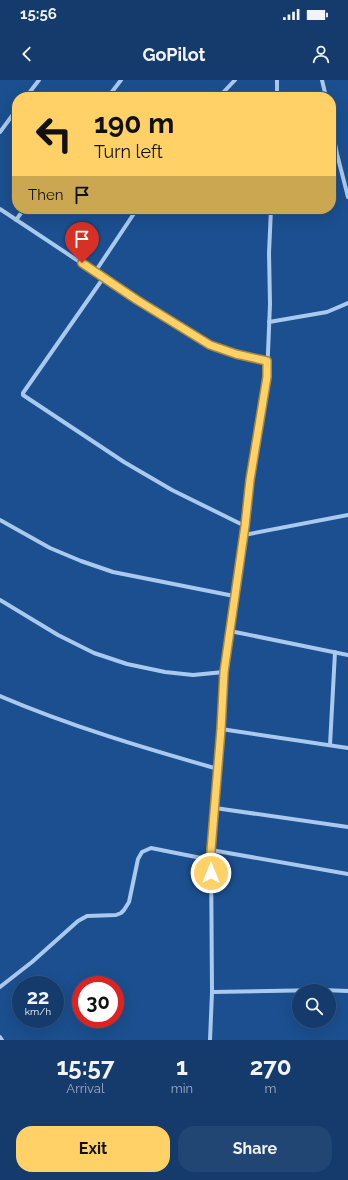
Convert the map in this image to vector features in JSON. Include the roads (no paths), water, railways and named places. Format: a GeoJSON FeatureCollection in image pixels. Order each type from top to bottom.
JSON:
{"type":"FeatureCollection","features":[{"type":"Feature","properties":{"kind":"street"},"geometry":{"type":"LineString","coordinates":[[30,92],[39,80]]}},
{"type":"Feature","properties":{"kind":"street"},"geometry":{"type":"LineString","coordinates":[[112,92],[121,80]]}},
{"type":"Feature","properties":{"kind":"street"},"geometry":{"type":"LineString","coordinates":[[224,92],[236,80]]}},
{"type":"Feature","properties":{"kind":"street"},"geometry":{"type":"LineString","coordinates":[[276,92],[277,80]]}},
{"type":"Feature","properties":{"kind":"street"},"geometry":{"type":"LineString","coordinates":[[322,80],[325,92]]}},
{"type":"Feature","properties":{"kind":"street"},"geometry":{"type":"LineString","coordinates":[[0,132],[12,116]]}},
{"type":"Feature","properties":{"kind":"street"},"geometry":{"type":"LineString","coordinates":[[336,149],[348,194]]}},
{"type":"Feature","properties":{"kind":"street"},"geometry":{"type":"LineString","coordinates":[[0,210],[210,345],[236,354],[267,361]]}},
{"type":"Feature","properties":{"kind":"street"},"geometry":{"type":"LineString","coordinates":[[16,220],[20,214]]}},
{"type":"Feature","properties":{"kind":"street"},"geometry":{"type":"LineString","coordinates":[[95,272],[134,214]]}},
{"type":"Feature","properties":{"kind":"street"},"geometry":{"type":"LineString","coordinates":[[210,1040],[212,992],[211,850],[224,672],[244,535],[250,480],[267,377],[268,322],[270,304],[269,253],[271,214]]}},
{"type":"Feature","properties":{"kind":"street"},"geometry":{"type":"LineString","coordinates":[[104,277],[23,395],[124,462],[172,490],[245,526]]}},
{"type":"Feature","properties":{"kind":"street"},"geometry":{"type":"LineString","coordinates":[[268,322],[327,312],[348,303]]}},
{"type":"Feature","properties":{"kind":"street"},"geometry":{"type":"LineString","coordinates":[[244,535],[348,515]]}},
{"type":"Feature","properties":{"kind":"street"},"geometry":{"type":"LineString","coordinates":[[0,520],[50,548],[113,572],[234,596]]}},
{"type":"Feature","properties":{"kind":"street"},"geometry":{"type":"LineString","coordinates":[[0,600],[58,635],[94,653],[127,664],[165,672],[193,675],[224,672]]}},
{"type":"Feature","properties":{"kind":"street"},"geometry":{"type":"LineString","coordinates":[[230,631],[348,655]]}},
{"type":"Feature","properties":{"kind":"street"},"geometry":{"type":"LineString","coordinates":[[330,745],[335,652]]}},
{"type":"Feature","properties":{"kind":"street"},"geometry":{"type":"LineString","coordinates":[[0,696],[25,707],[114,738],[218,769]]}},
{"type":"Feature","properties":{"kind":"street"},"geometry":{"type":"LineString","coordinates":[[221,729],[348,748]]}},
{"type":"Feature","properties":{"kind":"street"},"geometry":{"type":"LineString","coordinates":[[214,808],[348,827]]}},
{"type":"Feature","properties":{"kind":"street"},"geometry":{"type":"LineString","coordinates":[[0,987],[87,916],[116,915],[121,913],[129,902],[138,859],[142,852],[151,848],[211,860]]}},
{"type":"Feature","properties":{"kind":"street"},"geometry":{"type":"LineString","coordinates":[[211,850],[348,874]]}},
{"type":"Feature","properties":{"kind":"street"},"geometry":{"type":"LineString","coordinates":[[212,992],[348,991]]}}]}
